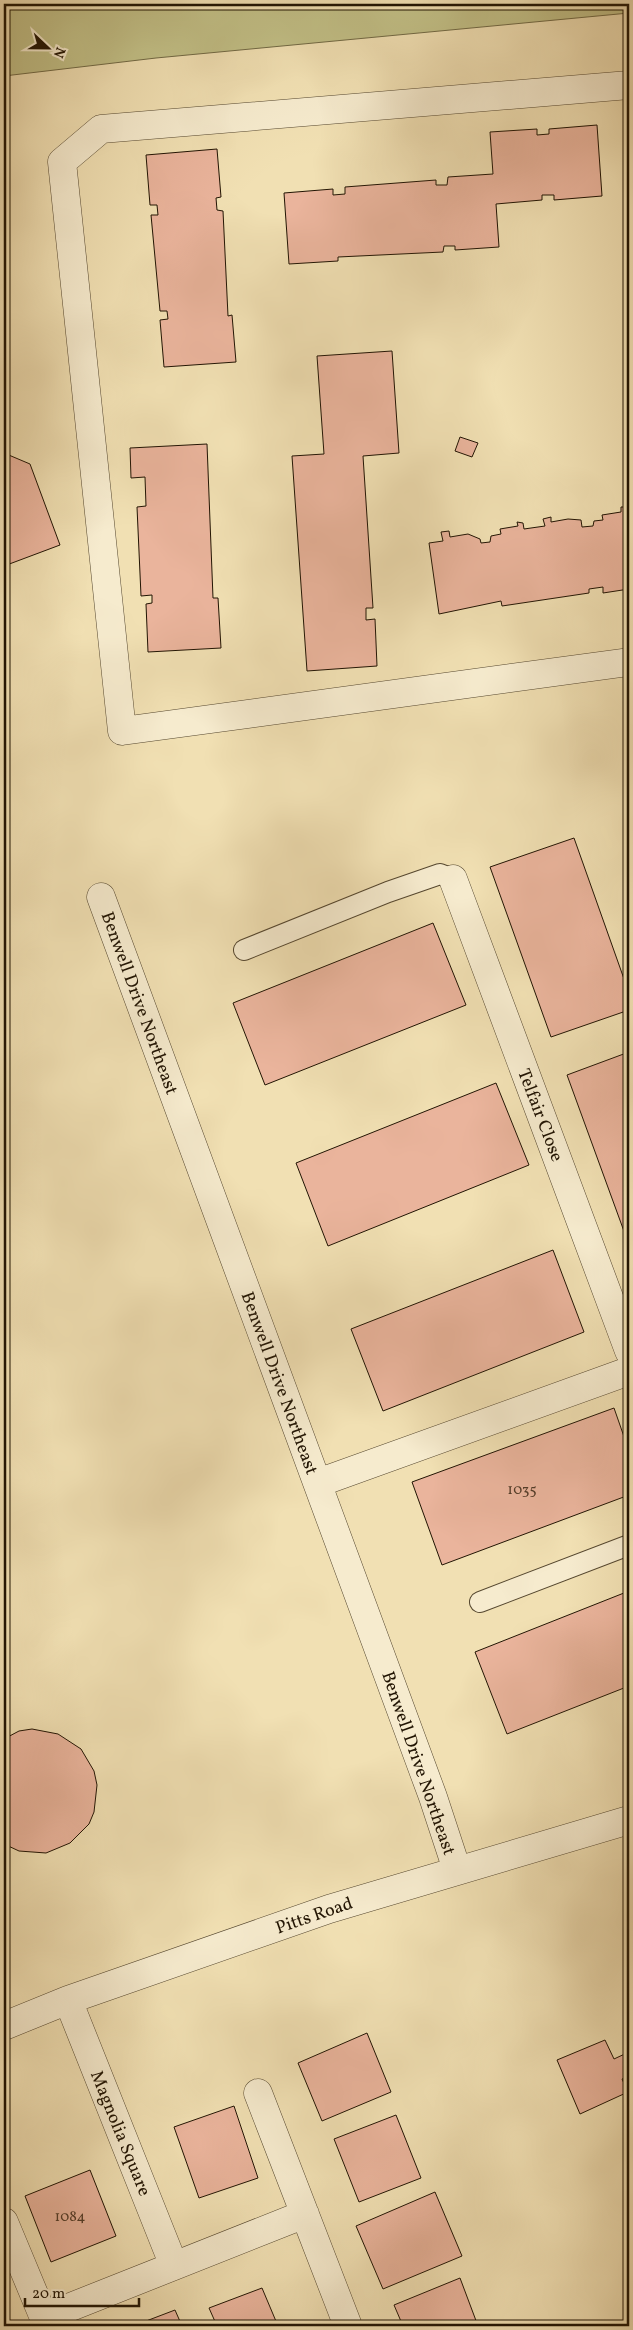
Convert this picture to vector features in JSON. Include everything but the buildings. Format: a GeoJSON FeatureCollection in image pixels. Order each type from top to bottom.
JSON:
{"type":"FeatureCollection","features":[{"type":"Feature","properties":{"kind":"street"},"geometry":{"type":"LineString","coordinates":[[629,85],[101,129],[62,162],[122,731],[629,662]]}},
{"type":"Feature","properties":{"kind":"street","name":"Telfair Close"},"geometry":{"type":"LineString","coordinates":[[452,880],[629,1351]]}},
{"type":"Feature","properties":{"kind":"street","name":"Benwell Drive Northeast"},"geometry":{"type":"LineString","coordinates":[[101,897],[433,1796],[457,1870]]}},
{"type":"Feature","properties":{"kind":"street"},"geometry":{"type":"LineString","coordinates":[[318,1483],[629,1371]]}},
{"type":"Feature","properties":{"kind":"street","name":"Pitts Road"},"geometry":{"type":"LineString","coordinates":[[4,2026],[68,2000],[328,1909],[629,1820]]}},
{"type":"Feature","properties":{"kind":"street","name":"Magnolia Square"},"geometry":{"type":"LineString","coordinates":[[68,2000],[174,2266]]}},
{"type":"Feature","properties":{"kind":"street"},"geometry":{"type":"LineString","coordinates":[[258,2093],[348,2326]]}},
{"type":"Feature","properties":{"kind":"street"},"geometry":{"type":"LineString","coordinates":[[4,2222],[44,2318],[56,2320],[174,2266],[305,2214]]}},
{"type":"Feature","properties":{"kind":"lane"},"geometry":{"type":"LineString","coordinates":[[244,950],[397,889],[440,874],[452,880]]}},
{"type":"Feature","properties":{"kind":"lane"},"geometry":{"type":"LineString","coordinates":[[480,1602],[629,1545]]}},
{"type":"Feature","properties":{"kind":"shaded area"},"geometry":{"type":"Polygon","coordinates":[[[4,4],[629,4],[629,13],[156,58],[4,76],[4,4]]]}}]}
